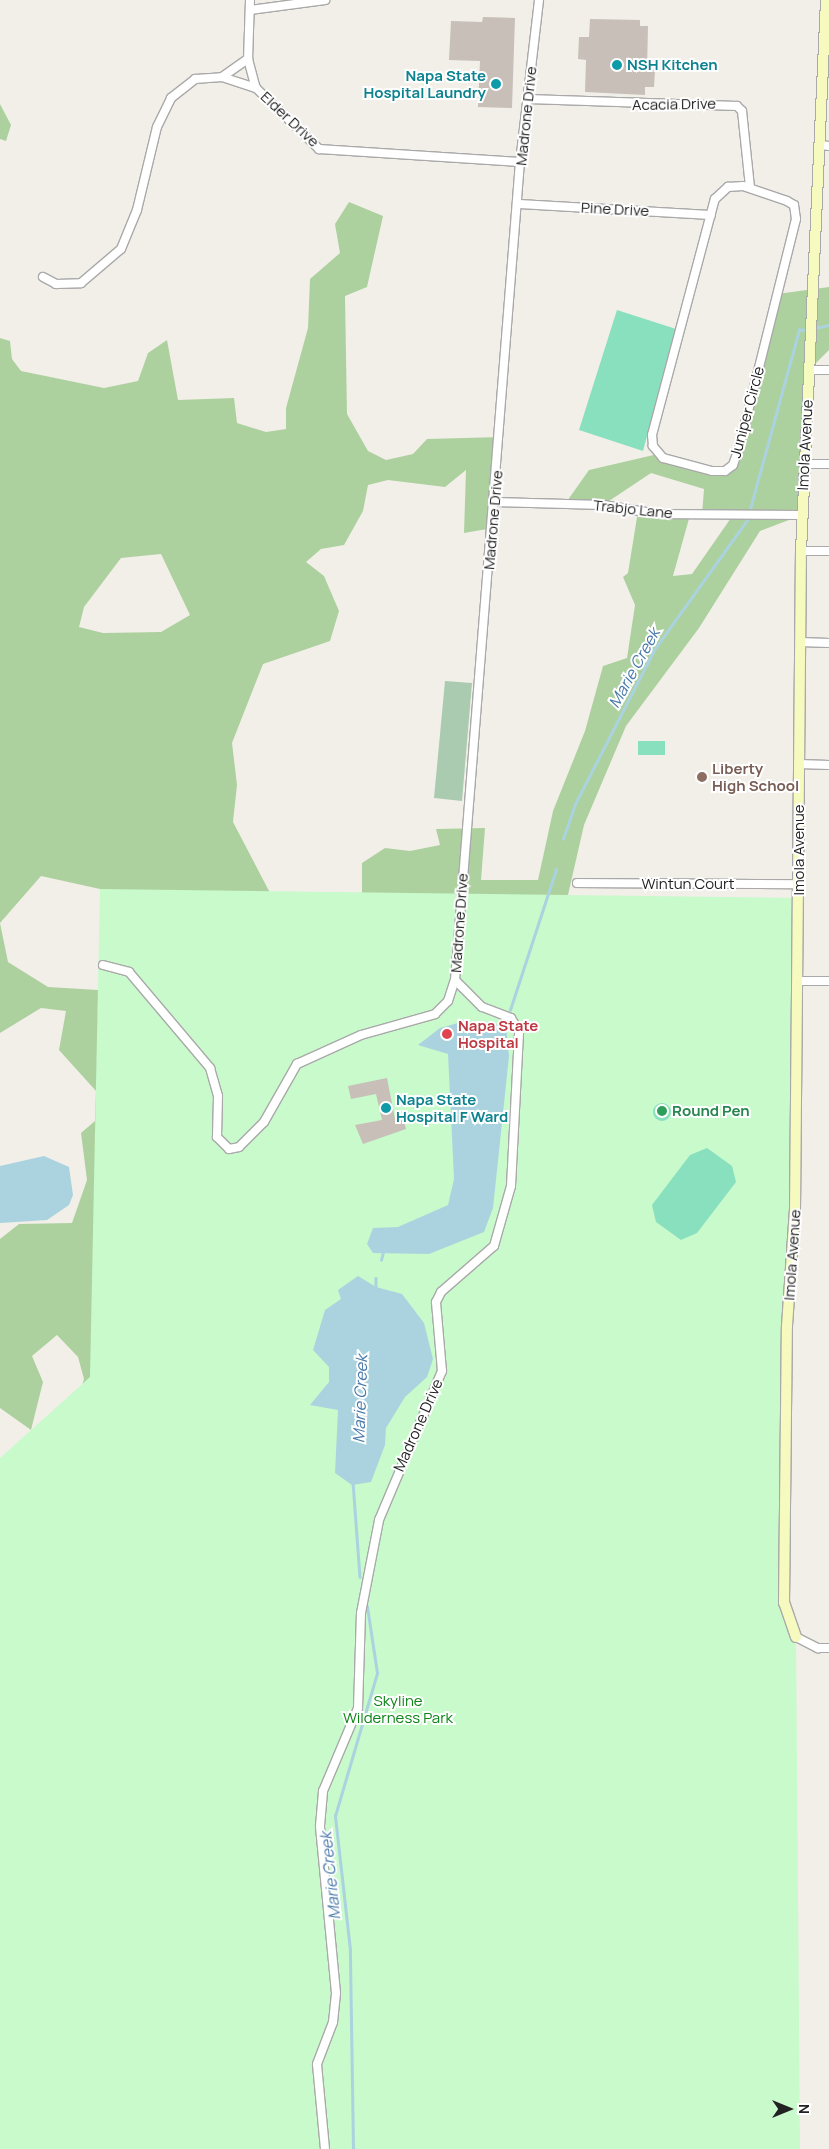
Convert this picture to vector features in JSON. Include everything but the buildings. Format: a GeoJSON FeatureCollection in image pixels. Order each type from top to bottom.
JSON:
{"type":"FeatureCollection","features":[{"type":"Feature","properties":{"kind":"street"},"geometry":{"type":"LineString","coordinates":[[250,0],[248,59],[256,88]]}},
{"type":"Feature","properties":{"kind":"street"},"geometry":{"type":"LineString","coordinates":[[250,10],[325,0]]}},
{"type":"Feature","properties":{"kind":"street"},"geometry":{"type":"LineString","coordinates":[[532,0],[539,0]]}},
{"type":"Feature","properties":{"kind":"street","name":"Madrone Drive"},"geometry":{"type":"LineString","coordinates":[[325,2149],[317,2064],[333,2022],[336,1993],[320,1826],[323,1791],[358,1708],[361,1613],[379,1520],[442,1371],[436,1302],[441,1292],[494,1246],[511,1186],[519,1031],[511,1018],[482,1007],[455,980],[495,502],[520,162],[539,0]]}},
{"type":"Feature","properties":{"kind":"street","name":"Imola Avenue"},"geometry":{"type":"LineString","coordinates":[[796,1637],[784,1603],[798,981],[801,551],[803,464],[825,146],[826,0]]}},
{"type":"Feature","properties":{"kind":"street"},"geometry":{"type":"LineString","coordinates":[[222,77],[248,59]]}},
{"type":"Feature","properties":{"kind":"street","name":"Elder Drive"},"geometry":{"type":"LineString","coordinates":[[43,277],[56,284],[81,283],[118,253],[133,223],[148,154],[171,98],[191,80],[222,77],[256,88],[320,149],[520,162]]}},
{"type":"Feature","properties":{"kind":"street","name":"Acacia Drive"},"geometry":{"type":"LineString","coordinates":[[528,99],[737,106],[742,111],[750,188]]}},
{"type":"Feature","properties":{"kind":"street","name":"Juniper Circle"},"geometry":{"type":"LineString","coordinates":[[750,188],[794,206],[796,219],[738,451],[733,465],[724,471],[663,458],[653,446],[652,435],[711,215],[720,190],[750,188]]}},
{"type":"Feature","properties":{"kind":"street","name":"Pine Drive"},"geometry":{"type":"LineString","coordinates":[[518,204],[711,215]]}},
{"type":"Feature","properties":{"kind":"street"},"geometry":{"type":"LineString","coordinates":[[809,370],[829,370]]}},
{"type":"Feature","properties":{"kind":"street"},"geometry":{"type":"LineString","coordinates":[[803,464],[829,464]]}},
{"type":"Feature","properties":{"kind":"street","name":"Trabjo Lane"},"geometry":{"type":"LineString","coordinates":[[495,502],[603,505],[658,514],[802,514]]}},
{"type":"Feature","properties":{"kind":"street"},"geometry":{"type":"LineString","coordinates":[[801,551],[829,551]]}},
{"type":"Feature","properties":{"kind":"street"},"geometry":{"type":"LineString","coordinates":[[800,642],[829,642]]}},
{"type":"Feature","properties":{"kind":"street"},"geometry":{"type":"LineString","coordinates":[[800,764],[829,765]]}},
{"type":"Feature","properties":{"kind":"street","name":"Wintun Court"},"geometry":{"type":"LineString","coordinates":[[577,883],[799,884]]}},
{"type":"Feature","properties":{"kind":"street"},"geometry":{"type":"LineString","coordinates":[[103,965],[129,972],[210,1068],[218,1096],[217,1137],[229,1149],[239,1147],[264,1122],[298,1064],[361,1035],[435,1014],[448,1000],[455,980]]}},
{"type":"Feature","properties":{"kind":"street"},"geometry":{"type":"LineString","coordinates":[[798,981],[829,981]]}},
{"type":"Feature","properties":{"kind":"street"},"geometry":{"type":"LineString","coordinates":[[796,1637],[818,1648],[829,1648]]}},
{"type":"Feature","properties":{"kind":"green space"},"geometry":{"type":"Polygon","coordinates":[[[0,104],[11,125],[6,141],[0,139],[0,104]]]}},
{"type":"Feature","properties":{"kind":"green space"},"geometry":{"type":"Polygon","coordinates":[[[349,202],[383,216],[367,287],[345,296],[347,414],[368,451],[386,460],[413,454],[427,439],[501,437],[493,528],[464,533],[466,470],[445,487],[388,480],[368,485],[363,511],[344,545],[321,549],[306,562],[324,576],[339,611],[330,641],[263,664],[232,743],[237,785],[233,822],[280,912],[353,915],[362,892],[362,863],[385,848],[410,851],[440,845],[436,829],[485,828],[481,880],[538,880],[553,811],[585,731],[603,666],[627,658],[635,605],[623,577],[628,573],[638,511],[690,515],[673,576],[692,574],[733,515],[702,515],[704,489],[651,473],[603,505],[565,504],[589,470],[658,454],[712,471],[733,465],[777,294],[829,287],[829,350],[809,370],[802,515],[760,531],[699,628],[626,726],[584,825],[568,895],[594,920],[0,2149],[0,1657],[84,1379],[78,1357],[57,1335],[32,1356],[43,1382],[31,1430],[0,1408],[0,1239],[19,1224],[72,1223],[87,1180],[81,1133],[95,1121],[96,1091],[59,1050],[66,1011],[41,1008],[0,1033],[0,923],[0,338],[10,341],[12,359],[21,371],[104,388],[138,381],[148,353],[167,340],[178,400],[234,398],[237,423],[266,432],[286,429],[286,408],[308,328],[310,279],[340,253],[335,224],[349,202]],[[161,554],[121,558],[84,607],[79,627],[103,633],[161,632],[190,615],[161,554]],[[41,876],[0,923],[8,962],[48,987],[98,990],[146,1003],[104,913],[100,889],[41,876]]]}},
{"type":"Feature","properties":{"kind":"green space"},"geometry":{"type":"Polygon","coordinates":[[[617,310],[676,329],[643,451],[579,430],[617,310]]]}},
{"type":"Feature","properties":{"kind":"green space"},"geometry":{"type":"Polygon","coordinates":[[[445,681],[472,683],[462,801],[434,798],[445,681]]]}},
{"type":"Feature","properties":{"kind":"green space"},"geometry":{"type":"Polygon","coordinates":[[[638,741],[665,741],[665,755],[638,755],[638,741]]]}},
{"type":"Feature","properties":{"kind":"green space","name":"Skyline Wilderness Park"},"geometry":{"type":"Polygon","coordinates":[[[100,889],[798,898],[784,1603],[796,1637],[800,2149],[0,2149],[0,1458],[90,1377],[100,889]]]}},
{"type":"Feature","properties":{"kind":"green space","name":"Round Pen"},"geometry":{"type":"Polygon","coordinates":[[[662,1103],[668,1106],[671,1112],[668,1118],[662,1121],[656,1118],[653,1112],[656,1106],[662,1103]]]}},
{"type":"Feature","properties":{"kind":"green space"},"geometry":{"type":"Polygon","coordinates":[[[707,1148],[732,1166],[736,1182],[697,1233],[681,1240],[656,1222],[652,1205],[690,1155],[707,1148]]]}},
{"type":"Feature","properties":{"kind":"water"},"geometry":{"type":"Polygon","coordinates":[[[465,1021],[506,1025],[509,1056],[493,1208],[484,1232],[429,1254],[373,1253],[367,1244],[373,1228],[398,1227],[448,1205],[454,1179],[448,1054],[418,1045],[440,1028],[465,1021]]]}},
{"type":"Feature","properties":{"kind":"water"},"geometry":{"type":"Polygon","coordinates":[[[44,1156],[69,1167],[73,1195],[69,1205],[47,1220],[0,1223],[0,1166],[44,1156]]]}},
{"type":"Feature","properties":{"kind":"water"},"geometry":{"type":"Polygon","coordinates":[[[358,1276],[376,1287],[402,1294],[424,1323],[433,1359],[427,1377],[405,1397],[386,1428],[385,1445],[371,1482],[352,1485],[335,1473],[338,1410],[310,1405],[329,1382],[329,1367],[313,1350],[325,1310],[341,1299],[338,1290],[358,1276]]]}},
{"type":"Feature","properties":{"kind":"waterway","name":"Marie Creek"},"geometry":{"type":"LineString","coordinates":[[815,328],[829,325]]}},
{"type":"Feature","properties":{"kind":"waterway","name":"Marie Creek"},"geometry":{"type":"LineString","coordinates":[[750,509],[799,330],[809,329]]}},
{"type":"Feature","properties":{"kind":"waterway","name":"Marie Creek"},"geometry":{"type":"LineString","coordinates":[[563,839],[575,804],[654,650],[747,520]]}},
{"type":"Feature","properties":{"kind":"waterway","name":"Marie Creek"},"geometry":{"type":"LineString","coordinates":[[510,1010],[556,869]]}},
{"type":"Feature","properties":{"kind":"waterway","name":"Marie Creek"},"geometry":{"type":"LineString","coordinates":[[381,1260],[383,1252]]}},
{"type":"Feature","properties":{"kind":"waterway","name":"Marie Creek"},"geometry":{"type":"LineString","coordinates":[[376,1278],[376,1290]]}},
{"type":"Feature","properties":{"kind":"waterway","name":"Marie Creek"},"geometry":{"type":"LineString","coordinates":[[353,1482],[360,1577]]}},
{"type":"Feature","properties":{"kind":"waterway","name":"Marie Creek"},"geometry":{"type":"LineString","coordinates":[[353,2149],[350,1950],[335,1816],[377,1673],[367,1607]]}},
{"type":"Feature","properties":{"kind":"place","name":"NSH Kitchen"},"geometry":{"type":"Point","coordinates":[617,65]}},
{"type":"Feature","properties":{"kind":"place","name":"Napa State Hospital Laundry"},"geometry":{"type":"Point","coordinates":[496,84]}},
{"type":"Feature","properties":{"kind":"place","name":"Liberty High School"},"geometry":{"type":"Point","coordinates":[702,777]}},
{"type":"Feature","properties":{"kind":"place","name":"Napa State Hospital"},"geometry":{"type":"Point","coordinates":[447,1034]}},
{"type":"Feature","properties":{"kind":"place","name":"Napa State Hospital F Ward"},"geometry":{"type":"Point","coordinates":[386,1108]}},
{"type":"Feature","properties":{"kind":"place","name":"Round Pen"},"geometry":{"type":"Point","coordinates":[662,1111]}}]}
